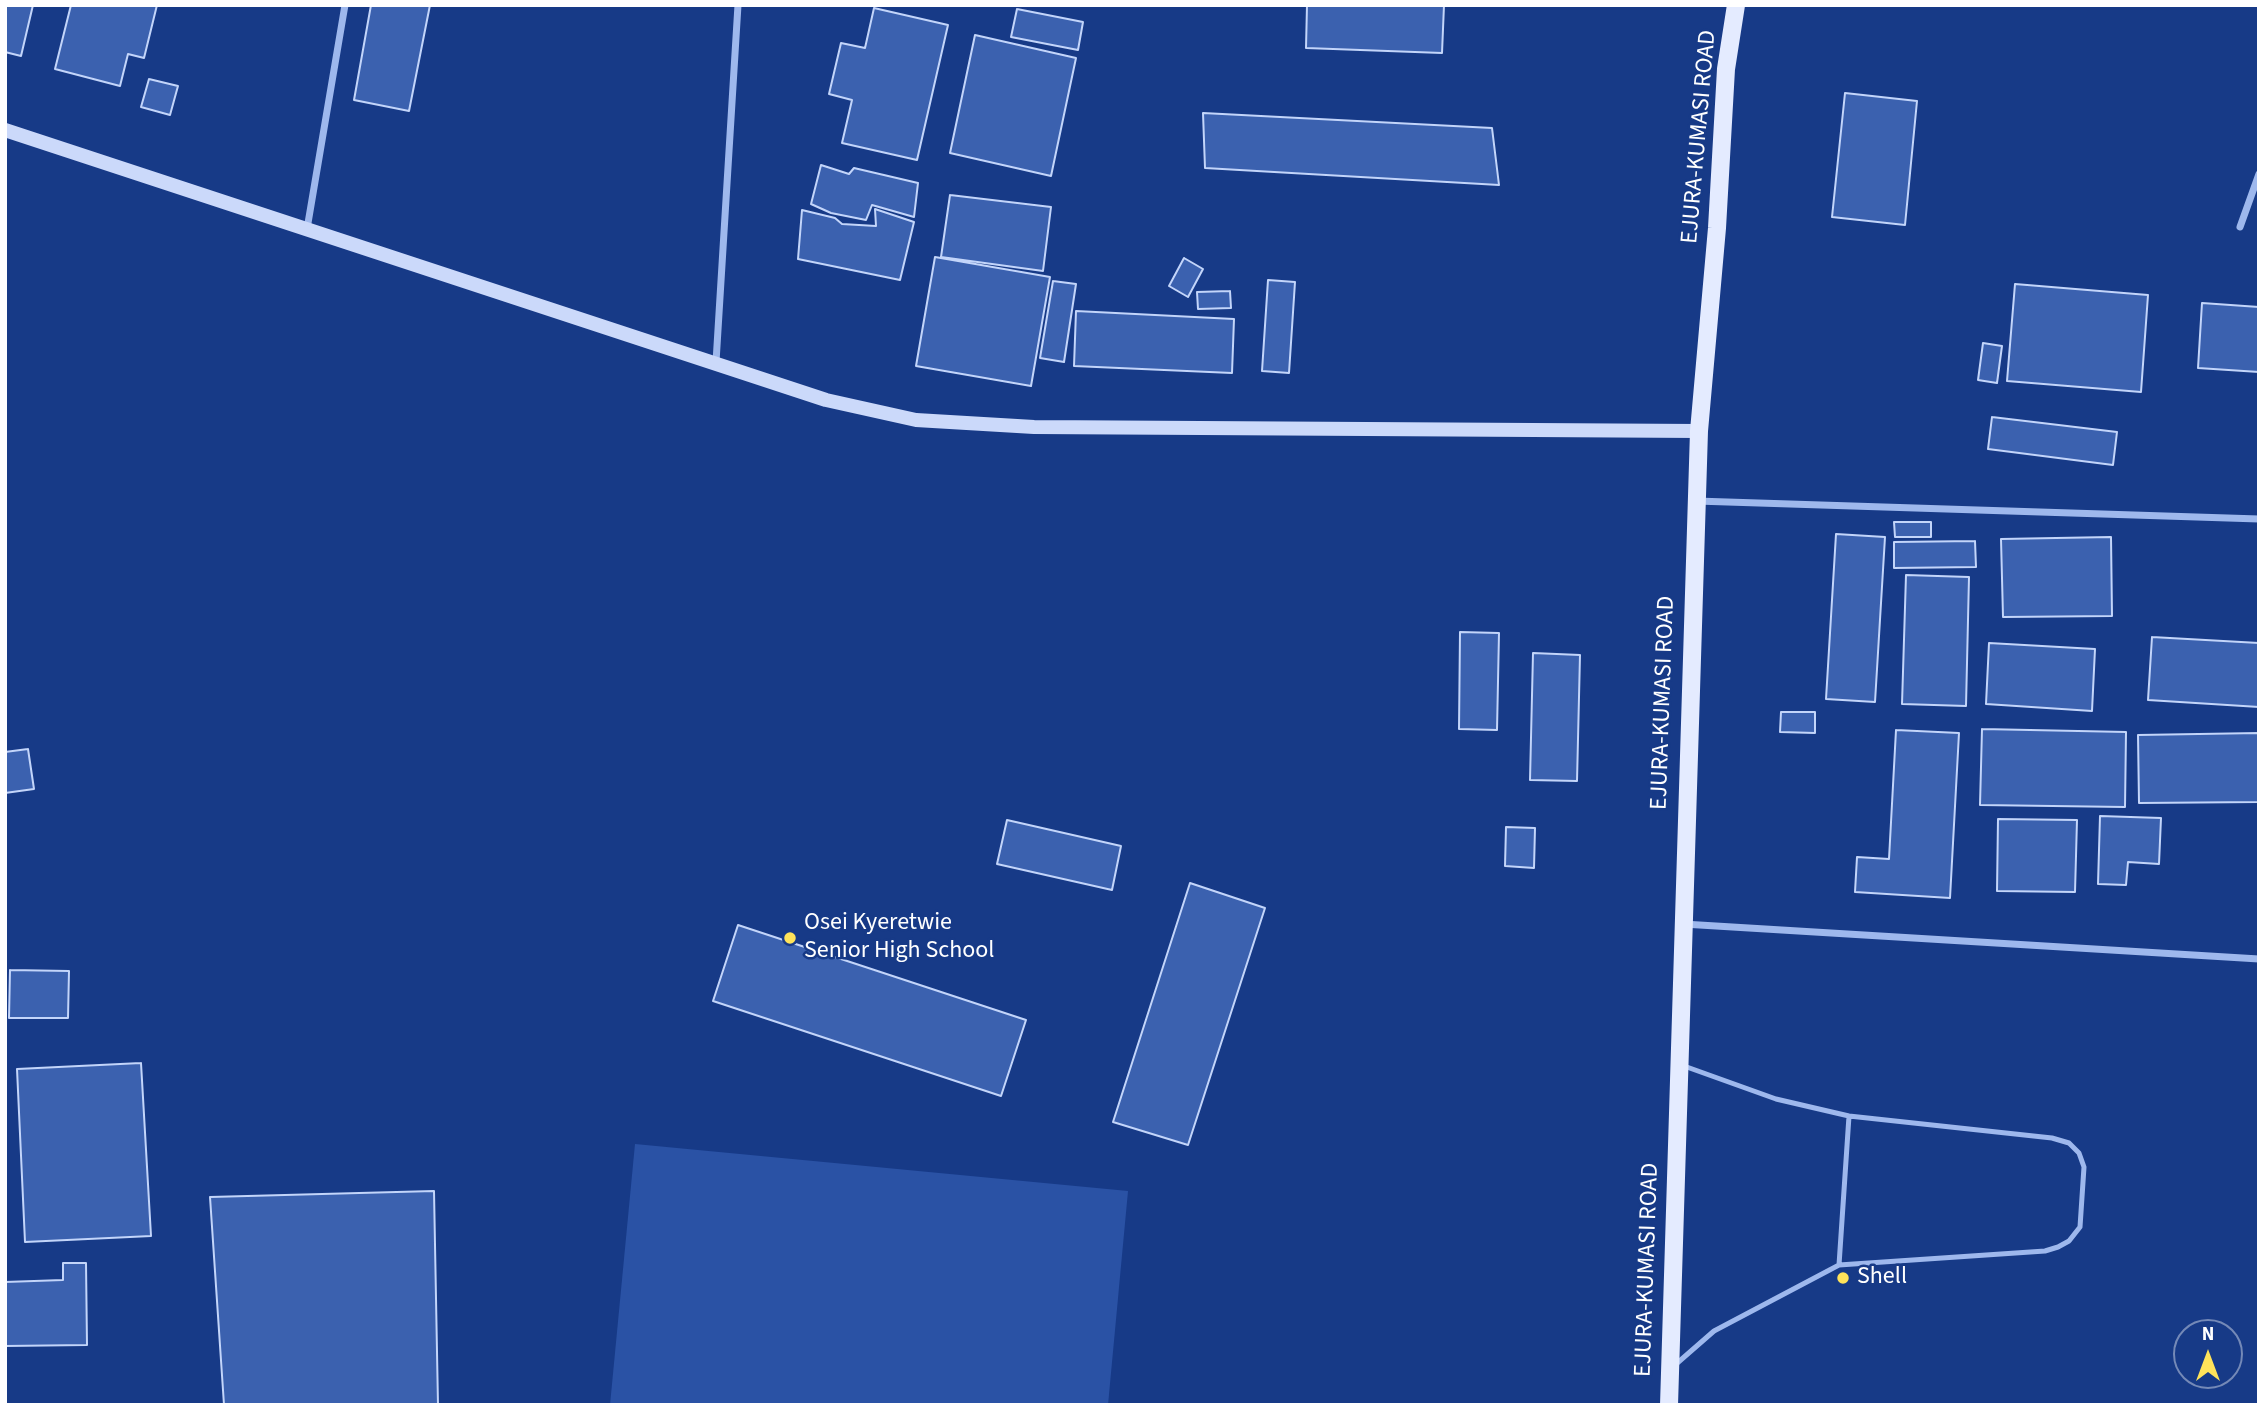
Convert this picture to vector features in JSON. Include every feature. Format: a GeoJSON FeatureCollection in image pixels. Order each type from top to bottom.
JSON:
{"type":"FeatureCollection","features":[{"type":"Feature","properties":{"kind":"main road","name":"EJURA-KUMASI ROAD"},"geometry":{"type":"LineString","coordinates":[[1669,1405],[1699,431],[1717,228],[1726,69],[1736,5]]}},
{"type":"Feature","properties":{"kind":"street"},"geometry":{"type":"LineString","coordinates":[[306,229],[345,5]]}},
{"type":"Feature","properties":{"kind":"street"},"geometry":{"type":"LineString","coordinates":[[716,362],[738,5]]}},
{"type":"Feature","properties":{"kind":"street"},"geometry":{"type":"LineString","coordinates":[[5,130],[826,400],[916,420],[1034,427],[1699,431]]}},
{"type":"Feature","properties":{"kind":"street"},"geometry":{"type":"LineString","coordinates":[[2240,227],[2259,174]]}},
{"type":"Feature","properties":{"kind":"street"},"geometry":{"type":"LineString","coordinates":[[1696,500],[2259,519]]}},
{"type":"Feature","properties":{"kind":"street"},"geometry":{"type":"LineString","coordinates":[[1682,924],[2259,959]]}},
{"type":"Feature","properties":{"kind":"lane"},"geometry":{"type":"LineString","coordinates":[[1670,1370],[1714,1331],[1839,1265],[2045,1251],[2058,1247],[2076,1234],[2081,1215],[2084,1167],[2079,1153],[2069,1143],[2052,1138],[1849,1116],[1776,1099],[1689,1067],[1678,1066]]}},
{"type":"Feature","properties":{"kind":"lane"},"geometry":{"type":"LineString","coordinates":[[1839,1265],[1849,1116]]}},
{"type":"Feature","properties":{"kind":"shaded area"},"geometry":{"type":"Polygon","coordinates":[[[635,1144],[1128,1191],[1108,1405],[610,1405],[635,1144]]]}},
{"type":"Feature","properties":{"kind":"building"},"geometry":{"type":"Polygon","coordinates":[[[5,5],[33,5],[21,56],[5,52],[5,5]]]}},
{"type":"Feature","properties":{"kind":"building"},"geometry":{"type":"Polygon","coordinates":[[[71,5],[157,5],[144,58],[128,54],[120,86],[55,69],[71,5]]]}},
{"type":"Feature","properties":{"kind":"building"},"geometry":{"type":"Polygon","coordinates":[[[371,5],[430,5],[409,111],[354,100],[371,5]]]}},
{"type":"Feature","properties":{"kind":"building"},"geometry":{"type":"Polygon","coordinates":[[[1307,5],[1444,5],[1442,53],[1306,48],[1307,5]]]}},
{"type":"Feature","properties":{"kind":"building"},"geometry":{"type":"Polygon","coordinates":[[[874,8],[948,25],[917,160],[842,143],[852,100],[829,94],[841,43],[865,48],[874,8]]]}},
{"type":"Feature","properties":{"kind":"building"},"geometry":{"type":"Polygon","coordinates":[[[1017,9],[1083,22],[1078,50],[1011,37],[1017,9]]]}},
{"type":"Feature","properties":{"kind":"building"},"geometry":{"type":"Polygon","coordinates":[[[975,35],[1076,58],[1051,176],[950,153],[975,35]]]}},
{"type":"Feature","properties":{"kind":"building"},"geometry":{"type":"Polygon","coordinates":[[[149,79],[178,86],[170,115],[141,107],[149,79]]]}},
{"type":"Feature","properties":{"kind":"building"},"geometry":{"type":"Polygon","coordinates":[[[1845,93],[1917,101],[1905,225],[1832,217],[1845,93]]]}},
{"type":"Feature","properties":{"kind":"building"},"geometry":{"type":"Polygon","coordinates":[[[1203,113],[1492,128],[1499,185],[1205,168],[1203,113]]]}},
{"type":"Feature","properties":{"kind":"building"},"geometry":{"type":"Polygon","coordinates":[[[821,165],[849,174],[854,168],[918,183],[914,217],[872,205],[866,220],[831,213],[811,204],[821,165]]]}},
{"type":"Feature","properties":{"kind":"building"},"geometry":{"type":"Polygon","coordinates":[[[950,195],[1051,207],[1043,271],[941,257],[950,195]]]}},
{"type":"Feature","properties":{"kind":"building"},"geometry":{"type":"Polygon","coordinates":[[[875,209],[914,222],[900,280],[798,259],[802,210],[835,218],[842,224],[876,226],[875,209]]]}},
{"type":"Feature","properties":{"kind":"building"},"geometry":{"type":"Polygon","coordinates":[[[935,257],[1050,277],[1031,386],[916,366],[935,257]]]}},
{"type":"Feature","properties":{"kind":"building"},"geometry":{"type":"Polygon","coordinates":[[[1184,258],[1203,269],[1188,297],[1169,286],[1184,258]]]}},
{"type":"Feature","properties":{"kind":"building"},"geometry":{"type":"Polygon","coordinates":[[[1268,280],[1295,282],[1289,373],[1262,371],[1268,280]]]}},
{"type":"Feature","properties":{"kind":"building"},"geometry":{"type":"Polygon","coordinates":[[[1053,281],[1076,284],[1064,362],[1040,358],[1053,281]]]}},
{"type":"Feature","properties":{"kind":"building"},"geometry":{"type":"Polygon","coordinates":[[[2015,284],[2148,295],[2141,392],[2007,381],[2015,284]]]}},
{"type":"Feature","properties":{"kind":"building"},"geometry":{"type":"Polygon","coordinates":[[[1230,291],[1231,308],[1198,309],[1197,292],[1230,291]]]}},
{"type":"Feature","properties":{"kind":"building"},"geometry":{"type":"Polygon","coordinates":[[[2202,303],[2259,307],[2259,372],[2198,368],[2202,303]]]}},
{"type":"Feature","properties":{"kind":"building"},"geometry":{"type":"Polygon","coordinates":[[[1076,311],[1234,319],[1232,373],[1074,366],[1076,311]]]}},
{"type":"Feature","properties":{"kind":"building"},"geometry":{"type":"Polygon","coordinates":[[[1983,343],[2002,346],[1997,383],[1978,380],[1983,343]]]}},
{"type":"Feature","properties":{"kind":"building"},"geometry":{"type":"Polygon","coordinates":[[[1992,417],[2117,432],[2113,465],[1988,449],[1992,417]]]}},
{"type":"Feature","properties":{"kind":"building"},"geometry":{"type":"Polygon","coordinates":[[[1894,522],[1931,522],[1931,537],[1895,537],[1894,522]]]}},
{"type":"Feature","properties":{"kind":"building"},"geometry":{"type":"Polygon","coordinates":[[[1836,534],[1885,537],[1875,702],[1826,699],[1836,534]]]}},
{"type":"Feature","properties":{"kind":"building"},"geometry":{"type":"Polygon","coordinates":[[[2111,537],[2112,616],[2003,617],[2001,539],[2111,537]]]}},
{"type":"Feature","properties":{"kind":"building"},"geometry":{"type":"Polygon","coordinates":[[[1975,541],[1976,567],[1894,568],[1894,542],[1975,541]]]}},
{"type":"Feature","properties":{"kind":"building"},"geometry":{"type":"Polygon","coordinates":[[[1906,575],[1969,577],[1966,706],[1902,704],[1906,575]]]}},
{"type":"Feature","properties":{"kind":"building"},"geometry":{"type":"Polygon","coordinates":[[[1460,632],[1499,633],[1497,730],[1459,729],[1460,632]]]}},
{"type":"Feature","properties":{"kind":"building"},"geometry":{"type":"Polygon","coordinates":[[[2152,637],[2259,643],[2259,707],[2148,700],[2152,637]]]}},
{"type":"Feature","properties":{"kind":"building"},"geometry":{"type":"Polygon","coordinates":[[[1989,643],[2095,649],[2092,711],[1986,704],[1989,643]]]}},
{"type":"Feature","properties":{"kind":"building"},"geometry":{"type":"Polygon","coordinates":[[[1533,653],[1580,655],[1577,781],[1530,780],[1533,653]]]}},
{"type":"Feature","properties":{"kind":"building"},"geometry":{"type":"Polygon","coordinates":[[[1781,712],[1815,712],[1815,733],[1780,732],[1781,712]]]}},
{"type":"Feature","properties":{"kind":"building"},"geometry":{"type":"Polygon","coordinates":[[[1982,729],[2126,732],[2125,807],[1980,805],[1982,729]]]}},
{"type":"Feature","properties":{"kind":"building"},"geometry":{"type":"Polygon","coordinates":[[[1896,730],[1959,733],[1950,898],[1855,892],[1857,857],[1889,859],[1896,730]]]}},
{"type":"Feature","properties":{"kind":"building"},"geometry":{"type":"Polygon","coordinates":[[[2259,733],[2259,802],[2139,803],[2138,735],[2259,733]]]}},
{"type":"Feature","properties":{"kind":"building"},"geometry":{"type":"Polygon","coordinates":[[[28,749],[34,789],[5,793],[5,752],[28,749]]]}},
{"type":"Feature","properties":{"kind":"building"},"geometry":{"type":"Polygon","coordinates":[[[2100,816],[2161,818],[2159,864],[2128,862],[2126,885],[2098,884],[2100,816]]]}},
{"type":"Feature","properties":{"kind":"building"},"geometry":{"type":"Polygon","coordinates":[[[1998,819],[2077,820],[2075,892],[1997,891],[1998,819]]]}},
{"type":"Feature","properties":{"kind":"building"},"geometry":{"type":"Polygon","coordinates":[[[1007,820],[1121,846],[1112,890],[997,864],[1007,820]]]}},
{"type":"Feature","properties":{"kind":"building"},"geometry":{"type":"Polygon","coordinates":[[[1506,827],[1535,828],[1534,868],[1505,866],[1506,827]]]}},
{"type":"Feature","properties":{"kind":"building"},"geometry":{"type":"Polygon","coordinates":[[[1190,883],[1265,908],[1188,1145],[1113,1122],[1190,883]]]}},
{"type":"Feature","properties":{"kind":"building"},"geometry":{"type":"Polygon","coordinates":[[[738,925],[1026,1020],[1001,1096],[713,1001],[738,925]]]}},
{"type":"Feature","properties":{"kind":"building"},"geometry":{"type":"Polygon","coordinates":[[[10,970],[69,971],[68,1018],[9,1018],[10,970]]]}},
{"type":"Feature","properties":{"kind":"building"},"geometry":{"type":"Polygon","coordinates":[[[141,1063],[151,1236],[25,1242],[17,1069],[141,1063]]]}},
{"type":"Feature","properties":{"kind":"building"},"geometry":{"type":"Polygon","coordinates":[[[434,1191],[438,1405],[224,1405],[210,1197],[434,1191]]]}},
{"type":"Feature","properties":{"kind":"building"},"geometry":{"type":"Polygon","coordinates":[[[63,1263],[86,1263],[87,1345],[5,1346],[5,1282],[63,1280],[63,1263]]]}},
{"type":"Feature","properties":{"kind":"place","name":"Osei Kyeretwie Senior High School"},"geometry":{"type":"Point","coordinates":[790,938]}},
{"type":"Feature","properties":{"kind":"place","name":"Shell"},"geometry":{"type":"Point","coordinates":[1843,1278]}}]}
